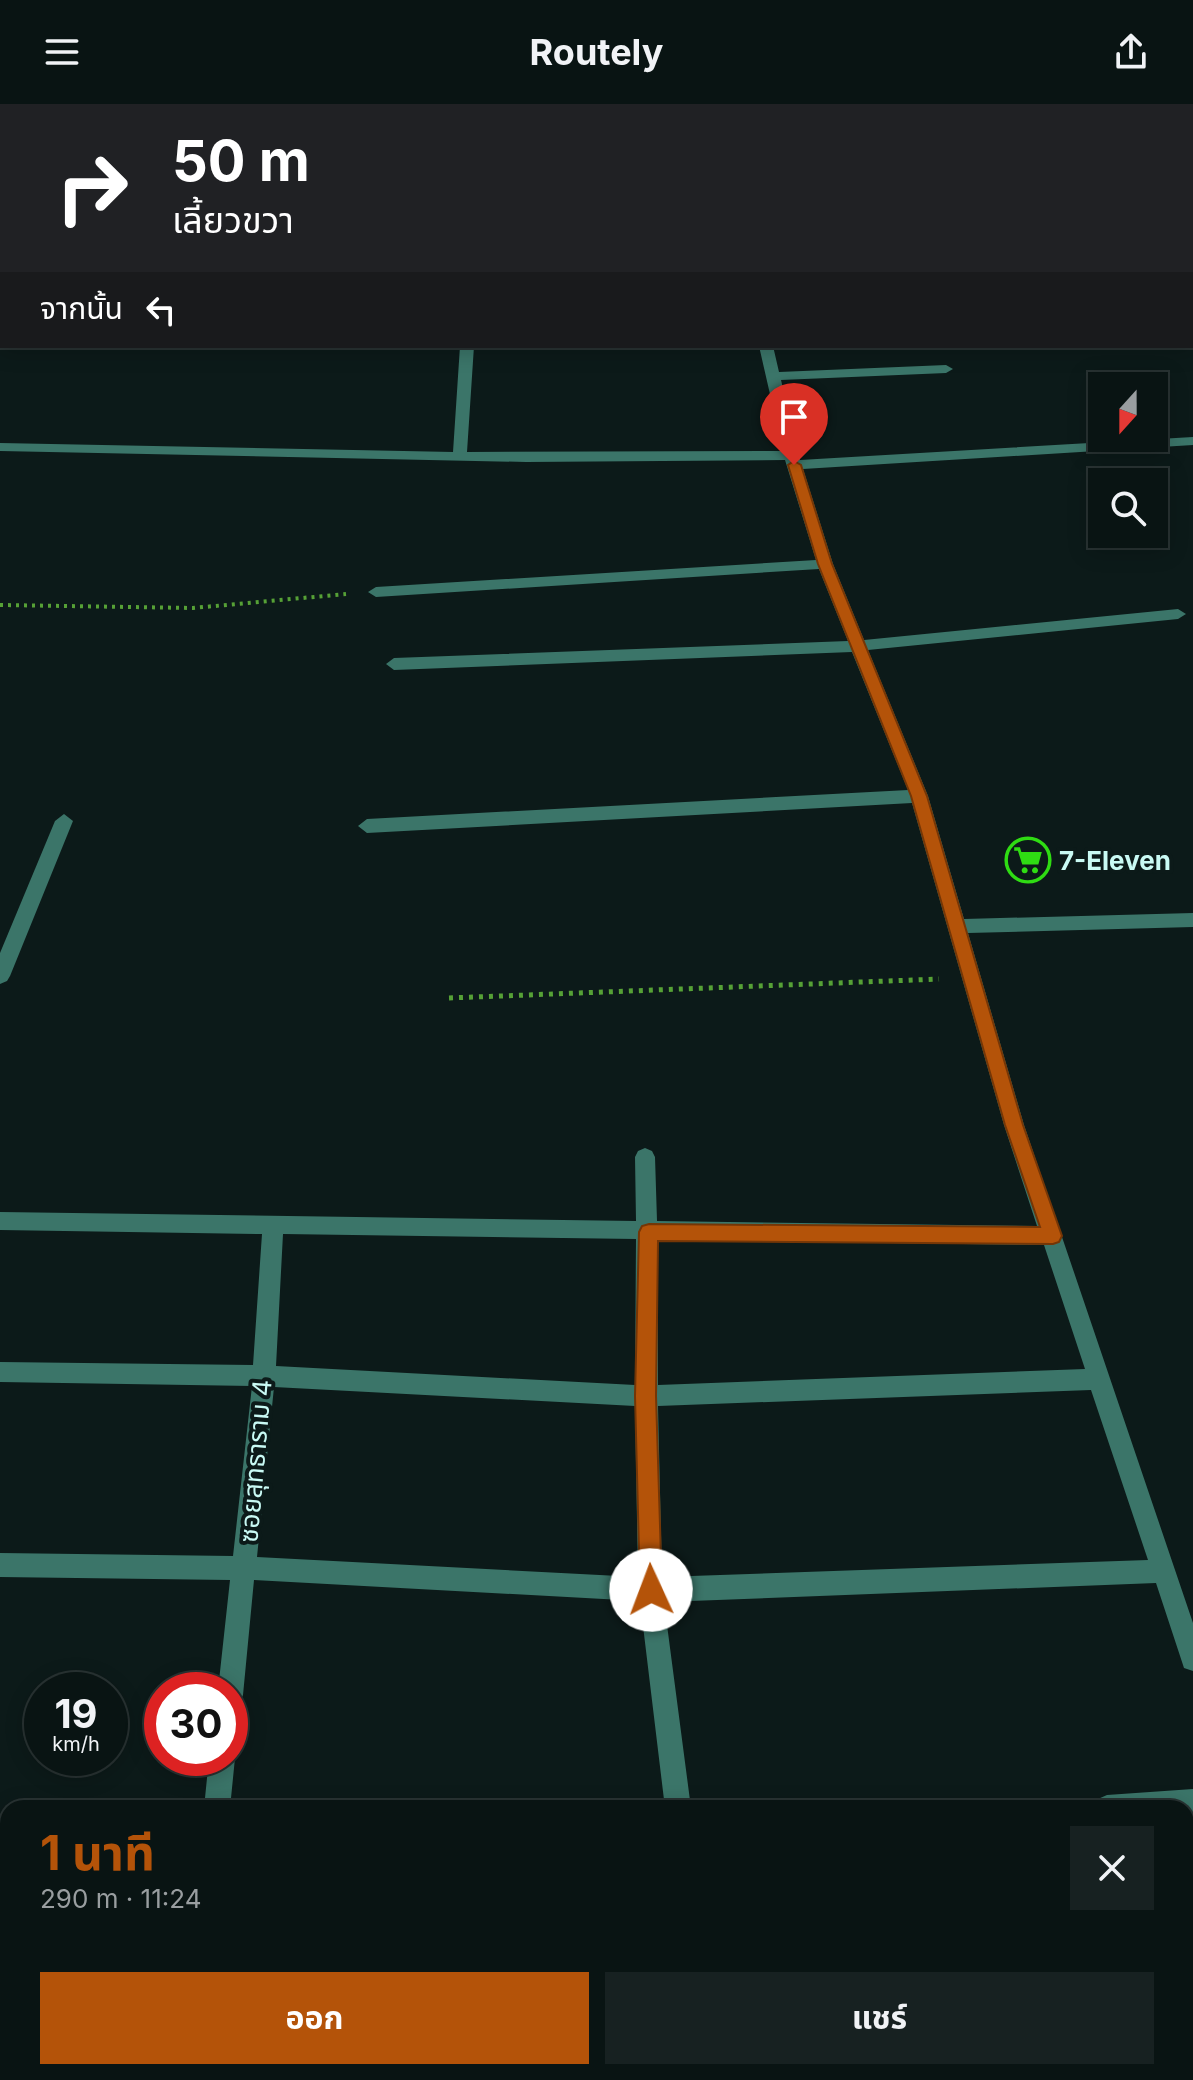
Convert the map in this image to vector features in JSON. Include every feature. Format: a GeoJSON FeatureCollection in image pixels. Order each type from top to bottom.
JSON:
{"type":"FeatureCollection","features":[{"type":"Feature","properties":{"kind":"street"},"geometry":{"type":"LineString","coordinates":[[460,455],[467,348]]}},
{"type":"Feature","properties":{"kind":"street"},"geometry":{"type":"LineString","coordinates":[[767,348],[793,460],[825,564],[919,796],[1014,1125],[1193,1659]]}},
{"type":"Feature","properties":{"kind":"street"},"geometry":{"type":"LineString","coordinates":[[774,376],[946,369]]}},
{"type":"Feature","properties":{"kind":"street"},"geometry":{"type":"LineString","coordinates":[[0,447],[793,460],[1193,441]]}},
{"type":"Feature","properties":{"kind":"street"},"geometry":{"type":"LineString","coordinates":[[376,592],[825,564]]}},
{"type":"Feature","properties":{"kind":"street"},"geometry":{"type":"LineString","coordinates":[[394,664],[858,646],[1178,614]]}},
{"type":"Feature","properties":{"kind":"street"},"geometry":{"type":"LineString","coordinates":[[367,826],[919,796]]}},
{"type":"Feature","properties":{"kind":"street"},"geometry":{"type":"LineString","coordinates":[[0,976],[64,821]]}},
{"type":"Feature","properties":{"kind":"street"},"geometry":{"type":"LineString","coordinates":[[957,926],[1193,920]]}},
{"type":"Feature","properties":{"kind":"street"},"geometry":{"type":"LineString","coordinates":[[645,1157],[649,1232],[645,1396],[651,1590],[677,1800]]}},
{"type":"Feature","properties":{"kind":"street"},"geometry":{"type":"LineString","coordinates":[[0,1221],[1053,1236]]}},
{"type":"Feature","properties":{"kind":"street","name":"ซอยสุทธาราม 4"},"geometry":{"type":"LineString","coordinates":[[233,1672],[264,1376],[273,1227]]}},
{"type":"Feature","properties":{"kind":"street"},"geometry":{"type":"LineString","coordinates":[[0,1372],[264,1376],[645,1396],[1099,1379]]}},
{"type":"Feature","properties":{"kind":"street"},"geometry":{"type":"LineString","coordinates":[[0,1565],[245,1568],[651,1590],[1164,1571]]}},
{"type":"Feature","properties":{"kind":"street"},"geometry":{"type":"LineString","coordinates":[[218,1800],[220,1776]]}},
{"type":"Feature","properties":{"kind":"path"},"geometry":{"type":"LineString","coordinates":[[0,605],[193,608],[376,592]]}},
{"type":"Feature","properties":{"kind":"path"},"geometry":{"type":"LineString","coordinates":[[449,998],[972,978]]}},
{"type":"Feature","properties":{"kind":"place","name":"7-Eleven"},"geometry":{"type":"Point","coordinates":[1028,860]}},
{"type":"Feature","properties":{"kind":"route"},"geometry":{"type":"LineString","coordinates":[[651,1590],[645,1396],[649,1232],[1053,1236],[1014,1125],[919,796],[825,564],[794,465]]}}]}
